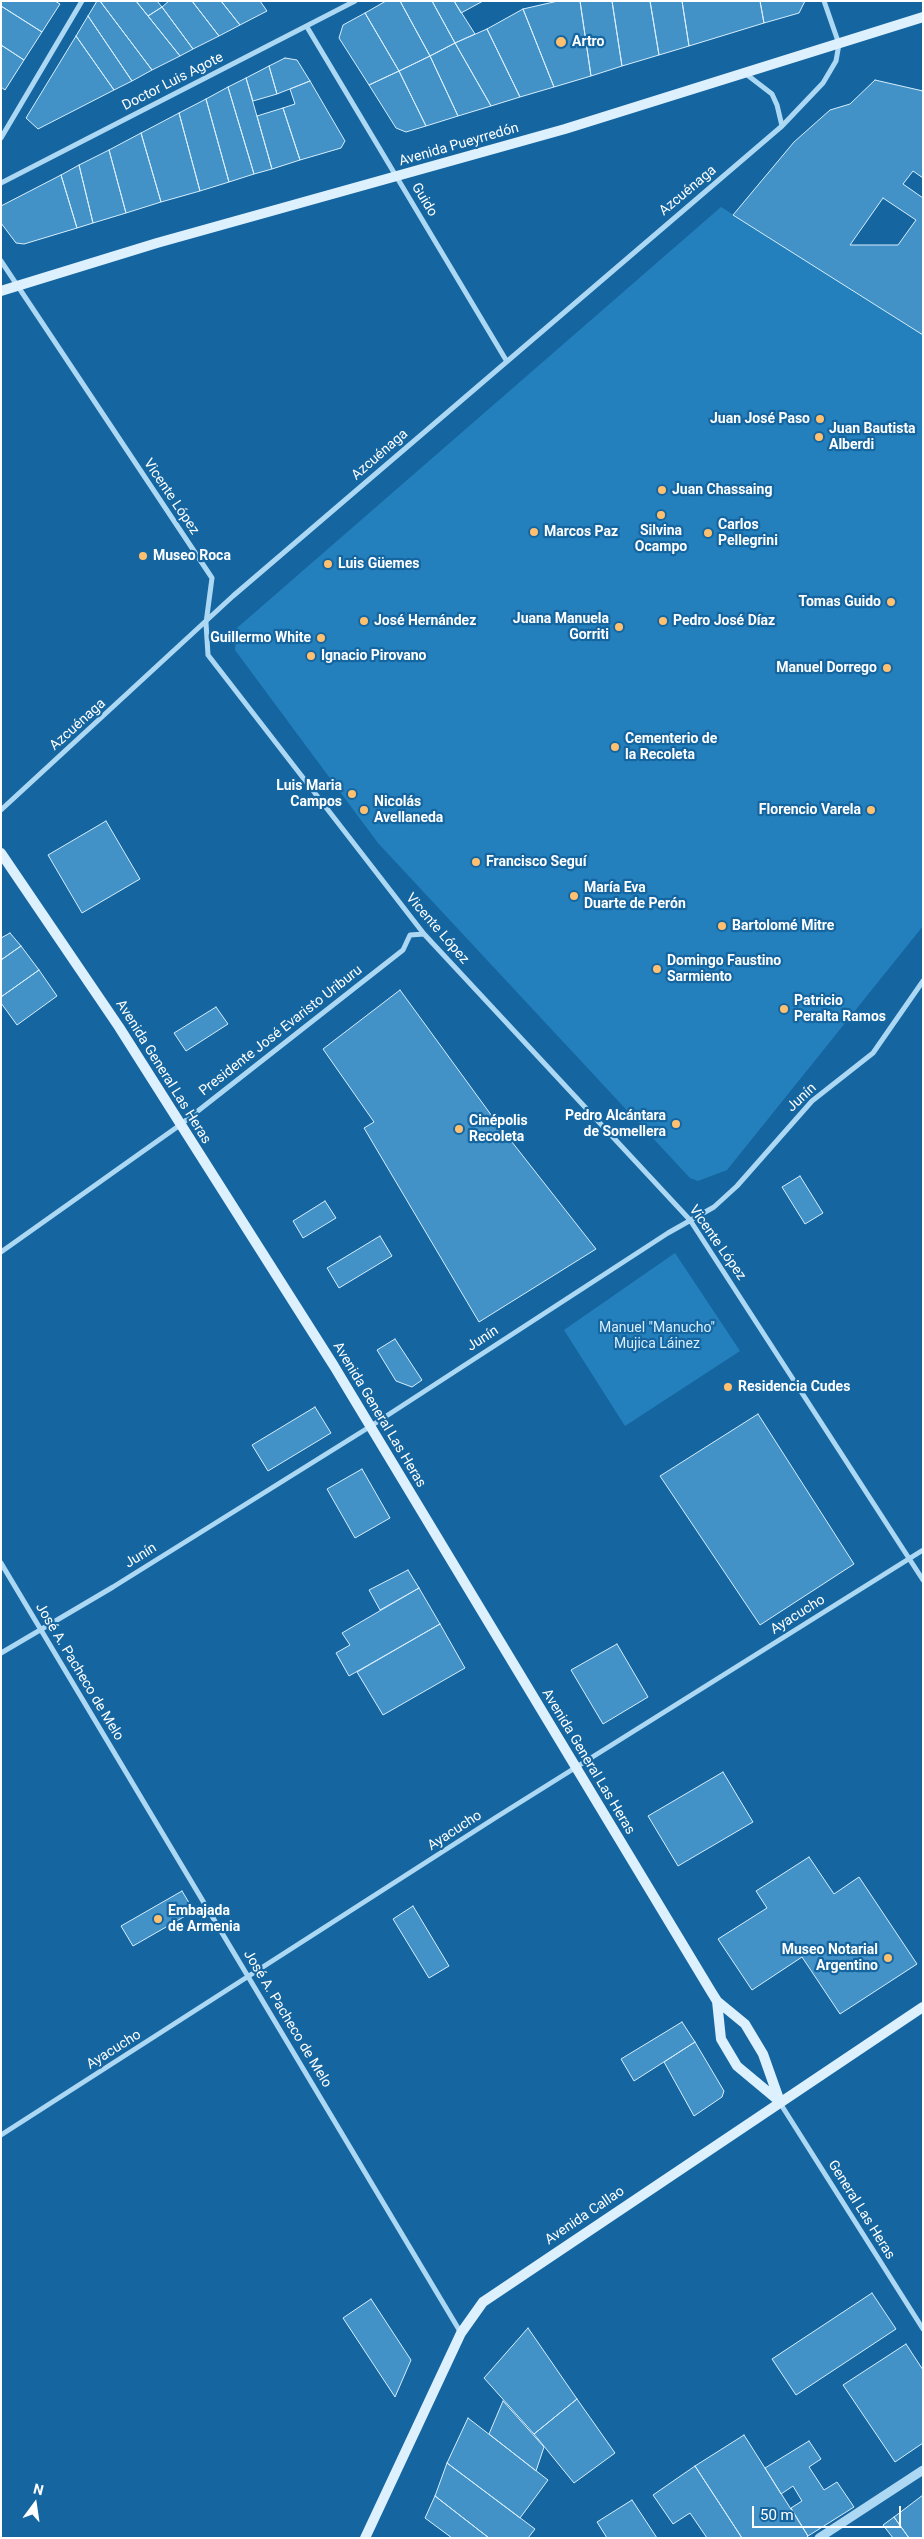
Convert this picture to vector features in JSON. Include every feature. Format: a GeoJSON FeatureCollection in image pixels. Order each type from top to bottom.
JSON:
{"type":"FeatureCollection","features":[{"type":"Feature","properties":{"kind":"main road","name":"Avenida Pueyrredón"},"geometry":{"type":"LineString","coordinates":[[1,291],[157,243],[398,177],[923,18]]}},
{"type":"Feature","properties":{"kind":"main road","name":"Avenida General Las Heras"},"geometry":{"type":"LineString","coordinates":[[1,853],[119,1027],[371,1426],[717,2001],[745,2024],[763,2054],[780,2102]]}},
{"type":"Feature","properties":{"kind":"main road","name":"Avenida General Las Heras"},"geometry":{"type":"LineString","coordinates":[[717,2001],[721,2040],[737,2066],[780,2102]]}},
{"type":"Feature","properties":{"kind":"main road","name":"Avenida Callao"},"geometry":{"type":"LineString","coordinates":[[365,2538],[462,2333],[472,2315],[490,2296],[923,2007]]}},
{"type":"Feature","properties":{"kind":"street"},"geometry":{"type":"LineString","coordinates":[[1,138],[82,1]]}},
{"type":"Feature","properties":{"kind":"street","name":"Doctor Luis Agote"},"geometry":{"type":"LineString","coordinates":[[1,183],[355,1]]}},
{"type":"Feature","properties":{"kind":"street"},"geometry":{"type":"LineString","coordinates":[[824,1],[839,44]]}},
{"type":"Feature","properties":{"kind":"street","name":"Guido"},"geometry":{"type":"LineString","coordinates":[[307,27],[506,360]]}},
{"type":"Feature","properties":{"kind":"street","name":"Azcuénaga"},"geometry":{"type":"LineString","coordinates":[[1,810],[206,624],[240,590],[506,360],[782,126],[831,71],[839,44]]}},
{"type":"Feature","properties":{"kind":"street"},"geometry":{"type":"LineString","coordinates":[[745,73],[772,94],[777,104],[782,126]]}},
{"type":"Feature","properties":{"kind":"street","name":"Vicente López"},"geometry":{"type":"LineString","coordinates":[[1,261],[212,578],[206,624],[208,654],[424,934],[690,1220],[923,1580]]}},
{"type":"Feature","properties":{"kind":"street","name":"Presidente José Evaristo Uriburu"},"geometry":{"type":"LineString","coordinates":[[1,1252],[180,1125],[403,950],[410,935],[424,934]]}},
{"type":"Feature","properties":{"kind":"street","name":"Junín"},"geometry":{"type":"LineString","coordinates":[[1,1653],[113,1587],[371,1426],[690,1220],[714,1207],[737,1186],[806,1108],[873,1054],[923,981]]}},
{"type":"Feature","properties":{"kind":"street","name":"Ayacucho"},"geometry":{"type":"LineString","coordinates":[[1,2135],[576,1767],[923,1550]]}},
{"type":"Feature","properties":{"kind":"street","name":"José A. Pacheco de Melo"},"geometry":{"type":"LineString","coordinates":[[1,1563],[462,2333]]}},
{"type":"Feature","properties":{"kind":"street","name":"General Las Heras"},"geometry":{"type":"LineString","coordinates":[[780,2102],[923,2329]]}},
{"type":"Feature","properties":{"kind":"street"},"geometry":{"type":"LineString","coordinates":[[819,2538],[923,2470]]}},
{"type":"Feature","properties":{"kind":"green space","name":"Cementerio de la Recoleta"},"geometry":{"type":"Polygon","coordinates":[[[721,207],[923,335],[923,926],[727,1170],[698,1181],[690,1178],[378,843],[235,650],[237,628],[721,207]]]}},
{"type":"Feature","properties":{"kind":"green space","name":"Manuel \"Manucho\" Mujica Láinez"},"geometry":{"type":"Polygon","coordinates":[[[675,1253],[740,1351],[625,1426],[564,1330],[675,1253]]]}},
{"type":"Feature","properties":{"kind":"building"},"geometry":{"type":"Polygon","coordinates":[[[1,1],[55,1],[60,4],[42,32],[1,6],[1,1]]]}},
{"type":"Feature","properties":{"kind":"building"},"geometry":{"type":"Polygon","coordinates":[[[97,1],[100,1],[152,70],[132,81],[88,16],[97,1]]]}},
{"type":"Feature","properties":{"kind":"building"},"geometry":{"type":"Polygon","coordinates":[[[100,1],[136,1],[180,56],[152,70],[100,1]]]}},
{"type":"Feature","properties":{"kind":"building"},"geometry":{"type":"Polygon","coordinates":[[[136,1],[157,1],[162,7],[148,16],[136,1]]]}},
{"type":"Feature","properties":{"kind":"building"},"geometry":{"type":"Polygon","coordinates":[[[169,1],[192,1],[219,36],[193,49],[162,7],[169,1]]]}},
{"type":"Feature","properties":{"kind":"building"},"geometry":{"type":"Polygon","coordinates":[[[192,1],[221,1],[240,25],[219,36],[192,1]]]}},
{"type":"Feature","properties":{"kind":"building"},"geometry":{"type":"Polygon","coordinates":[[[221,1],[260,1],[267,11],[240,25],[221,1]]]}},
{"type":"Feature","properties":{"kind":"building"},"geometry":{"type":"Polygon","coordinates":[[[386,1],[400,1],[430,56],[399,71],[365,13],[386,1]]]}},
{"type":"Feature","properties":{"kind":"building"},"geometry":{"type":"Polygon","coordinates":[[[400,1],[432,1],[455,43],[430,56],[400,1]]]}},
{"type":"Feature","properties":{"kind":"building"},"geometry":{"type":"Polygon","coordinates":[[[432,1],[454,1],[475,34],[455,43],[432,1]]]}},
{"type":"Feature","properties":{"kind":"building"},"geometry":{"type":"Polygon","coordinates":[[[454,1],[483,1],[461,13],[454,1]]]}},
{"type":"Feature","properties":{"kind":"building","name":"Artro"},"geometry":{"type":"Polygon","coordinates":[[[558,1],[580,1],[591,76],[554,87],[523,9],[558,1]]]}},
{"type":"Feature","properties":{"kind":"building"},"geometry":{"type":"Polygon","coordinates":[[[580,1],[612,1],[622,66],[591,76],[580,1]]]}},
{"type":"Feature","properties":{"kind":"building"},"geometry":{"type":"Polygon","coordinates":[[[612,1],[650,1],[659,55],[622,66],[612,1]]]}},
{"type":"Feature","properties":{"kind":"building"},"geometry":{"type":"Polygon","coordinates":[[[650,1],[682,1],[689,46],[659,55],[650,1]]]}},
{"type":"Feature","properties":{"kind":"building"},"geometry":{"type":"Polygon","coordinates":[[[682,1],[760,1],[764,23],[689,46],[682,1]]]}},
{"type":"Feature","properties":{"kind":"building"},"geometry":{"type":"Polygon","coordinates":[[[760,1],[805,1],[799,13],[764,23],[760,1]]]}},
{"type":"Feature","properties":{"kind":"building"},"geometry":{"type":"Polygon","coordinates":[[[1,6],[42,32],[24,60],[1,45],[1,6]]]}},
{"type":"Feature","properties":{"kind":"building"},"geometry":{"type":"Polygon","coordinates":[[[162,7],[193,49],[180,56],[148,16],[162,7]]]}},
{"type":"Feature","properties":{"kind":"building"},"geometry":{"type":"Polygon","coordinates":[[[523,9],[554,87],[520,97],[487,29],[523,9]]]}},
{"type":"Feature","properties":{"kind":"building"},"geometry":{"type":"Polygon","coordinates":[[[365,13],[399,71],[369,85],[339,38],[343,25],[365,13]]]}},
{"type":"Feature","properties":{"kind":"building"},"geometry":{"type":"Polygon","coordinates":[[[88,16],[132,81],[114,90],[76,36],[88,16]]]}},
{"type":"Feature","properties":{"kind":"building"},"geometry":{"type":"Polygon","coordinates":[[[487,29],[520,97],[491,106],[455,43],[487,29]]]}},
{"type":"Feature","properties":{"kind":"building"},"geometry":{"type":"Polygon","coordinates":[[[76,36],[114,90],[38,129],[26,118],[76,36]]]}},
{"type":"Feature","properties":{"kind":"building"},"geometry":{"type":"Polygon","coordinates":[[[455,43],[491,106],[458,116],[430,56],[455,43]]]}},
{"type":"Feature","properties":{"kind":"building"},"geometry":{"type":"Polygon","coordinates":[[[1,45],[24,60],[5,90],[1,87],[1,45]]]}},
{"type":"Feature","properties":{"kind":"building"},"geometry":{"type":"Polygon","coordinates":[[[430,56],[458,116],[426,126],[399,71],[430,56]]]}},
{"type":"Feature","properties":{"kind":"building"},"geometry":{"type":"Polygon","coordinates":[[[285,58],[297,60],[310,81],[277,94],[269,66],[285,58]]]}},
{"type":"Feature","properties":{"kind":"building"},"geometry":{"type":"Polygon","coordinates":[[[269,66],[277,94],[253,101],[246,78],[269,66]]]}},
{"type":"Feature","properties":{"kind":"building"},"geometry":{"type":"Polygon","coordinates":[[[399,71],[426,126],[406,132],[396,128],[369,85],[399,71]]]}},
{"type":"Feature","properties":{"kind":"building"},"geometry":{"type":"Polygon","coordinates":[[[246,78],[272,169],[254,174],[228,87],[246,78]]]}},
{"type":"Feature","properties":{"kind":"building"},"geometry":{"type":"Polygon","coordinates":[[[875,80],[923,91],[923,178],[913,171],[903,184],[923,198],[923,335],[733,215],[794,142],[830,110],[850,104],[875,80]],[[883,198],[850,245],[898,245],[916,220],[883,198]]]}},
{"type":"Feature","properties":{"kind":"building"},"geometry":{"type":"Polygon","coordinates":[[[310,81],[345,141],[341,148],[300,160],[283,108],[295,104],[290,89],[310,81]]]}},
{"type":"Feature","properties":{"kind":"building"},"geometry":{"type":"Polygon","coordinates":[[[228,87],[254,174],[229,182],[206,99],[228,87]]]}},
{"type":"Feature","properties":{"kind":"building"},"geometry":{"type":"Polygon","coordinates":[[[206,99],[229,182],[200,191],[179,113],[206,99]]]}},
{"type":"Feature","properties":{"kind":"building"},"geometry":{"type":"Polygon","coordinates":[[[283,108],[300,160],[272,169],[257,116],[283,108]]]}},
{"type":"Feature","properties":{"kind":"building"},"geometry":{"type":"Polygon","coordinates":[[[179,113],[200,191],[161,202],[141,133],[179,113]]]}},
{"type":"Feature","properties":{"kind":"building"},"geometry":{"type":"Polygon","coordinates":[[[141,133],[161,202],[126,213],[109,150],[141,133]]]}},
{"type":"Feature","properties":{"kind":"building"},"geometry":{"type":"Polygon","coordinates":[[[109,150],[126,213],[93,223],[79,165],[109,150]]]}},
{"type":"Feature","properties":{"kind":"building"},"geometry":{"type":"Polygon","coordinates":[[[79,165],[93,223],[77,228],[61,175],[79,165]]]}},
{"type":"Feature","properties":{"kind":"building"},"geometry":{"type":"Polygon","coordinates":[[[61,175],[77,228],[24,244],[16,243],[1,223],[1,206],[61,175]]]}},
{"type":"Feature","properties":{"kind":"building"},"geometry":{"type":"Polygon","coordinates":[[[106,821],[140,879],[82,913],[48,855],[106,821]]]}},
{"type":"Feature","properties":{"kind":"building"},"geometry":{"type":"Polygon","coordinates":[[[10,933],[21,946],[1,960],[1,938],[10,933]]]}},
{"type":"Feature","properties":{"kind":"building"},"geometry":{"type":"Polygon","coordinates":[[[21,946],[39,970],[1,997],[1,960],[21,946]]]}},
{"type":"Feature","properties":{"kind":"building"},"geometry":{"type":"Polygon","coordinates":[[[39,970],[57,996],[17,1025],[1,1003],[1,997],[39,970]]]}},
{"type":"Feature","properties":{"kind":"building"},"geometry":{"type":"Polygon","coordinates":[[[400,990],[497,1123],[596,1249],[479,1322],[364,1128],[374,1122],[323,1049],[400,990]]]}},
{"type":"Feature","properties":{"kind":"building"},"geometry":{"type":"Polygon","coordinates":[[[216,1007],[228,1024],[186,1051],[174,1033],[216,1007]]]}},
{"type":"Feature","properties":{"kind":"building"},"geometry":{"type":"Polygon","coordinates":[[[800,1176],[823,1213],[805,1224],[782,1187],[800,1176]]]}},
{"type":"Feature","properties":{"kind":"building"},"geometry":{"type":"Polygon","coordinates":[[[325,1201],[336,1218],[303,1238],[293,1221],[325,1201]]]}},
{"type":"Feature","properties":{"kind":"building"},"geometry":{"type":"Polygon","coordinates":[[[380,1236],[392,1256],[339,1288],[327,1268],[380,1236]]]}},
{"type":"Feature","properties":{"kind":"building"},"geometry":{"type":"Polygon","coordinates":[[[395,1339],[422,1380],[412,1387],[396,1381],[377,1350],[395,1339]]]}},
{"type":"Feature","properties":{"kind":"building"},"geometry":{"type":"Polygon","coordinates":[[[315,1407],[331,1433],[268,1471],[252,1445],[315,1407]]]}},
{"type":"Feature","properties":{"kind":"building"},"geometry":{"type":"Polygon","coordinates":[[[758,1414],[854,1564],[760,1625],[660,1476],[758,1414]]]}},
{"type":"Feature","properties":{"kind":"building"},"geometry":{"type":"Polygon","coordinates":[[[362,1469],[390,1518],[355,1538],[327,1489],[362,1469]]]}},
{"type":"Feature","properties":{"kind":"building"},"geometry":{"type":"Polygon","coordinates":[[[408,1570],[419,1588],[380,1610],[369,1590],[408,1570]]]}},
{"type":"Feature","properties":{"kind":"building"},"geometry":{"type":"Polygon","coordinates":[[[419,1588],[440,1624],[349,1676],[336,1653],[350,1645],[342,1633],[419,1588]]]}},
{"type":"Feature","properties":{"kind":"building"},"geometry":{"type":"Polygon","coordinates":[[[440,1624],[465,1668],[383,1715],[357,1672],[440,1624]]]}},
{"type":"Feature","properties":{"kind":"building"},"geometry":{"type":"Polygon","coordinates":[[[617,1644],[648,1697],[603,1724],[571,1670],[617,1644]]]}},
{"type":"Feature","properties":{"kind":"building"},"geometry":{"type":"Polygon","coordinates":[[[723,1772],[753,1822],[678,1866],[648,1816],[723,1772]]]}},
{"type":"Feature","properties":{"kind":"building"},"geometry":{"type":"Polygon","coordinates":[[[809,1857],[834,1894],[859,1877],[917,1964],[840,2014],[802,1957],[752,1990],[718,1939],[767,1908],[756,1891],[809,1857]]]}},
{"type":"Feature","properties":{"kind":"building","name":"Embajada de Armenia"},"geometry":{"type":"Polygon","coordinates":[[[182,1891],[194,1911],[133,1946],[121,1926],[182,1891]]]}},
{"type":"Feature","properties":{"kind":"building"},"geometry":{"type":"Polygon","coordinates":[[[413,1906],[449,1966],[429,1978],[393,1919],[413,1906]]]}},
{"type":"Feature","properties":{"kind":"building"},"geometry":{"type":"Polygon","coordinates":[[[682,2022],[695,2042],[634,2081],[621,2059],[682,2022]]]}},
{"type":"Feature","properties":{"kind":"building"},"geometry":{"type":"Polygon","coordinates":[[[695,2042],[724,2091],[722,2097],[694,2116],[664,2062],[695,2042]]]}},
{"type":"Feature","properties":{"kind":"building"},"geometry":{"type":"Polygon","coordinates":[[[872,2293],[896,2329],[796,2395],[772,2359],[872,2293]]]}},
{"type":"Feature","properties":{"kind":"building"},"geometry":{"type":"Polygon","coordinates":[[[371,2299],[411,2360],[395,2397],[343,2318],[371,2299]]]}},
{"type":"Feature","properties":{"kind":"building"},"geometry":{"type":"Polygon","coordinates":[[[528,2328],[577,2399],[534,2434],[484,2378],[528,2328]]]}},
{"type":"Feature","properties":{"kind":"building"},"geometry":{"type":"Polygon","coordinates":[[[906,2344],[923,2370],[923,2443],[895,2462],[843,2385],[906,2344]]]}},
{"type":"Feature","properties":{"kind":"building"},"geometry":{"type":"Polygon","coordinates":[[[577,2399],[615,2453],[574,2483],[534,2434],[577,2399]]]}},
{"type":"Feature","properties":{"kind":"building"},"geometry":{"type":"Polygon","coordinates":[[[503,2401],[544,2447],[536,2471],[489,2434],[503,2401]]]}},
{"type":"Feature","properties":{"kind":"building"},"geometry":{"type":"Polygon","coordinates":[[[468,2418],[548,2480],[520,2518],[447,2463],[468,2418]]]}},
{"type":"Feature","properties":{"kind":"building"},"geometry":{"type":"Polygon","coordinates":[[[744,2435],[808,2536],[806,2538],[742,2538],[695,2466],[744,2435]]]}},
{"type":"Feature","properties":{"kind":"building"},"geometry":{"type":"Polygon","coordinates":[[[809,2441],[821,2459],[809,2467],[824,2490],[837,2482],[854,2507],[808,2536],[791,2508],[802,2501],[793,2486],[781,2494],[765,2468],[809,2441]]]}},
{"type":"Feature","properties":{"kind":"building"},"geometry":{"type":"Polygon","coordinates":[[[447,2463],[535,2529],[528,2538],[489,2538],[435,2496],[447,2463]]]}},
{"type":"Feature","properties":{"kind":"building"},"geometry":{"type":"Polygon","coordinates":[[[695,2466],[742,2538],[707,2538],[690,2513],[673,2524],[653,2495],[695,2466]]]}},
{"type":"Feature","properties":{"kind":"building"},"geometry":{"type":"Polygon","coordinates":[[[923,2495],[923,2538],[909,2538],[894,2517],[923,2495]]]}},
{"type":"Feature","properties":{"kind":"building"},"geometry":{"type":"Polygon","coordinates":[[[435,2496],[489,2538],[452,2538],[425,2518],[435,2496]]]}},
{"type":"Feature","properties":{"kind":"building"},"geometry":{"type":"Polygon","coordinates":[[[632,2500],[657,2538],[607,2538],[597,2522],[632,2500]]]}},
{"type":"Feature","properties":{"kind":"building"},"geometry":{"type":"Polygon","coordinates":[[[894,2517],[909,2538],[893,2538],[883,2525],[894,2517]]]}},
{"type":"Feature","properties":{"kind":"place","name":"Artro"},"geometry":{"type":"Point","coordinates":[561,42]}},
{"type":"Feature","properties":{"kind":"place","name":"Juan José Paso"},"geometry":{"type":"Point","coordinates":[820,419]}},
{"type":"Feature","properties":{"kind":"place","name":"Juan Bautista Alberdi"},"geometry":{"type":"Point","coordinates":[819,437]}},
{"type":"Feature","properties":{"kind":"place","name":"Juan Chassaing"},"geometry":{"type":"Point","coordinates":[662,490]}},
{"type":"Feature","properties":{"kind":"place","name":"Silvina Ocampo"},"geometry":{"type":"Point","coordinates":[661,515]}},
{"type":"Feature","properties":{"kind":"place","name":"Marcos Paz"},"geometry":{"type":"Point","coordinates":[534,532]}},
{"type":"Feature","properties":{"kind":"place","name":"Carlos Pellegrini"},"geometry":{"type":"Point","coordinates":[708,533]}},
{"type":"Feature","properties":{"kind":"place","name":"Museo Roca"},"geometry":{"type":"Point","coordinates":[143,556]}},
{"type":"Feature","properties":{"kind":"place","name":"Luis Güemes"},"geometry":{"type":"Point","coordinates":[328,564]}},
{"type":"Feature","properties":{"kind":"place","name":"Tomas Guido"},"geometry":{"type":"Point","coordinates":[891,602]}},
{"type":"Feature","properties":{"kind":"place","name":"José Hernández"},"geometry":{"type":"Point","coordinates":[364,621]}},
{"type":"Feature","properties":{"kind":"place","name":"Pedro José Díaz"},"geometry":{"type":"Point","coordinates":[663,621]}},
{"type":"Feature","properties":{"kind":"place","name":"Juana Manuela Gorriti"},"geometry":{"type":"Point","coordinates":[619,627]}},
{"type":"Feature","properties":{"kind":"place","name":"Guillermo White"},"geometry":{"type":"Point","coordinates":[321,638]}},
{"type":"Feature","properties":{"kind":"place","name":"Ignacio Pirovano"},"geometry":{"type":"Point","coordinates":[311,656]}},
{"type":"Feature","properties":{"kind":"place","name":"Manuel Dorrego"},"geometry":{"type":"Point","coordinates":[887,668]}},
{"type":"Feature","properties":{"kind":"place","name":"Cementerio de la Recoleta"},"geometry":{"type":"Point","coordinates":[615,747]}},
{"type":"Feature","properties":{"kind":"place","name":"Luis Maria Campos"},"geometry":{"type":"Point","coordinates":[352,794]}},
{"type":"Feature","properties":{"kind":"place","name":"Nicolás Avellaneda"},"geometry":{"type":"Point","coordinates":[364,810]}},
{"type":"Feature","properties":{"kind":"place","name":"Florencio Varela"},"geometry":{"type":"Point","coordinates":[871,810]}},
{"type":"Feature","properties":{"kind":"place","name":"Francisco Seguí"},"geometry":{"type":"Point","coordinates":[476,862]}},
{"type":"Feature","properties":{"kind":"place","name":"María Eva Duarte de Perón"},"geometry":{"type":"Point","coordinates":[574,896]}},
{"type":"Feature","properties":{"kind":"place","name":"Bartolomé Mitre"},"geometry":{"type":"Point","coordinates":[722,926]}},
{"type":"Feature","properties":{"kind":"place","name":"Domingo Faustino Sarmiento"},"geometry":{"type":"Point","coordinates":[657,969]}},
{"type":"Feature","properties":{"kind":"place","name":"Patricio Peralta Ramos"},"geometry":{"type":"Point","coordinates":[784,1009]}},
{"type":"Feature","properties":{"kind":"place","name":"Pedro Alcántara de Somellera"},"geometry":{"type":"Point","coordinates":[676,1124]}},
{"type":"Feature","properties":{"kind":"place","name":"Cinépolis Recoleta"},"geometry":{"type":"Point","coordinates":[459,1129]}},
{"type":"Feature","properties":{"kind":"place","name":"Residencia Cudes"},"geometry":{"type":"Point","coordinates":[728,1387]}},
{"type":"Feature","properties":{"kind":"place","name":"Embajada de Armenia"},"geometry":{"type":"Point","coordinates":[158,1919]}},
{"type":"Feature","properties":{"kind":"place","name":"Museo Notarial Argentino"},"geometry":{"type":"Point","coordinates":[888,1958]}}]}
